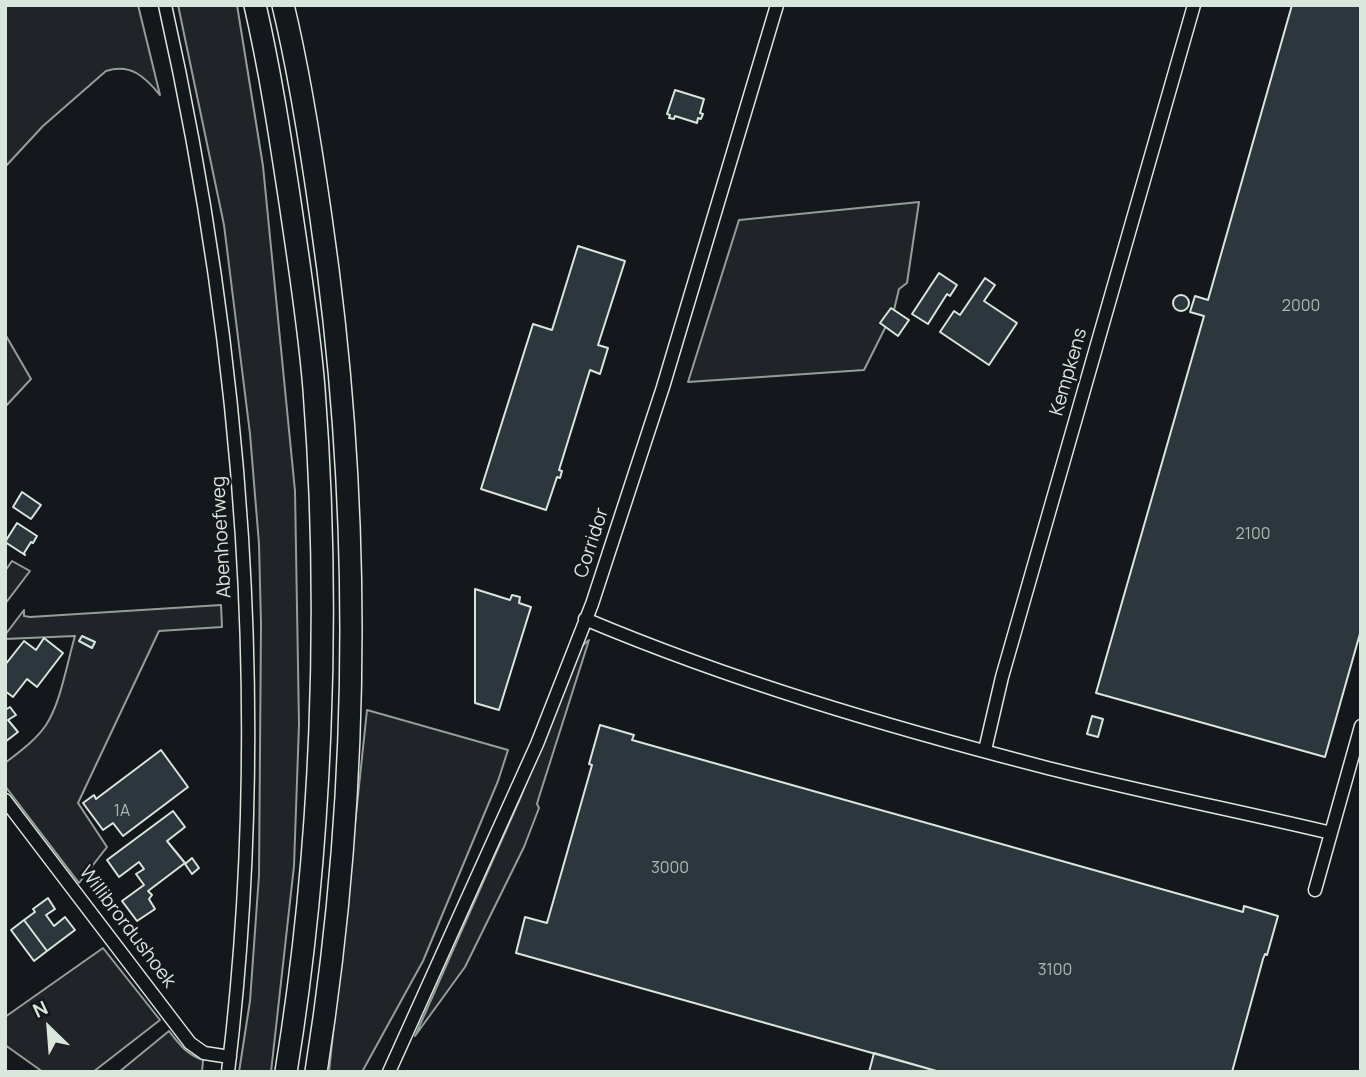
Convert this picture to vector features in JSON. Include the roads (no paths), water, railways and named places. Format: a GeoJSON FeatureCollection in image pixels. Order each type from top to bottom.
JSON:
{"type":"FeatureCollection","features":[{"type":"Feature","properties":{"kind":"highway"},"geometry":{"type":"LineString","coordinates":[[255,5],[280,137],[305,303],[314,387],[321,535],[320,722],[311,859],[286,1072]]}},
{"type":"Feature","properties":{"kind":"highway"},"geometry":{"type":"LineString","coordinates":[[286,11],[329,271],[344,421],[350,536],[349,735],[343,846],[333,948],[316,1072]]}},
{"type":"Feature","properties":{"kind":"street","name":"Abenhoefweg"},"geometry":{"type":"LineString","coordinates":[[165,5],[197,160],[222,324],[233,420],[244,567],[247,807],[243,902],[228,1072]]}},
{"type":"Feature","properties":{"kind":"street","name":"Corridor"},"geometry":{"type":"LineString","coordinates":[[389,1072],[537,744],[585,618],[663,387],[777,5]]}},
{"type":"Feature","properties":{"kind":"street","name":"Kempkens"},"geometry":{"type":"LineString","coordinates":[[985,750],[1002,677],[1194,5]]}},
{"type":"Feature","properties":{"kind":"street"},"geometry":{"type":"LineString","coordinates":[[585,618],[720,671],[886,724],[1040,766],[1331,832]]}},
{"type":"Feature","properties":{"kind":"street"},"geometry":{"type":"LineString","coordinates":[[1315,890],[1361,726]]}},
{"type":"Feature","properties":{"kind":"street","name":"Willibrordushoek"},"geometry":{"type":"LineString","coordinates":[[5,800],[190,1043],[204,1053],[230,1057]]}}]}
